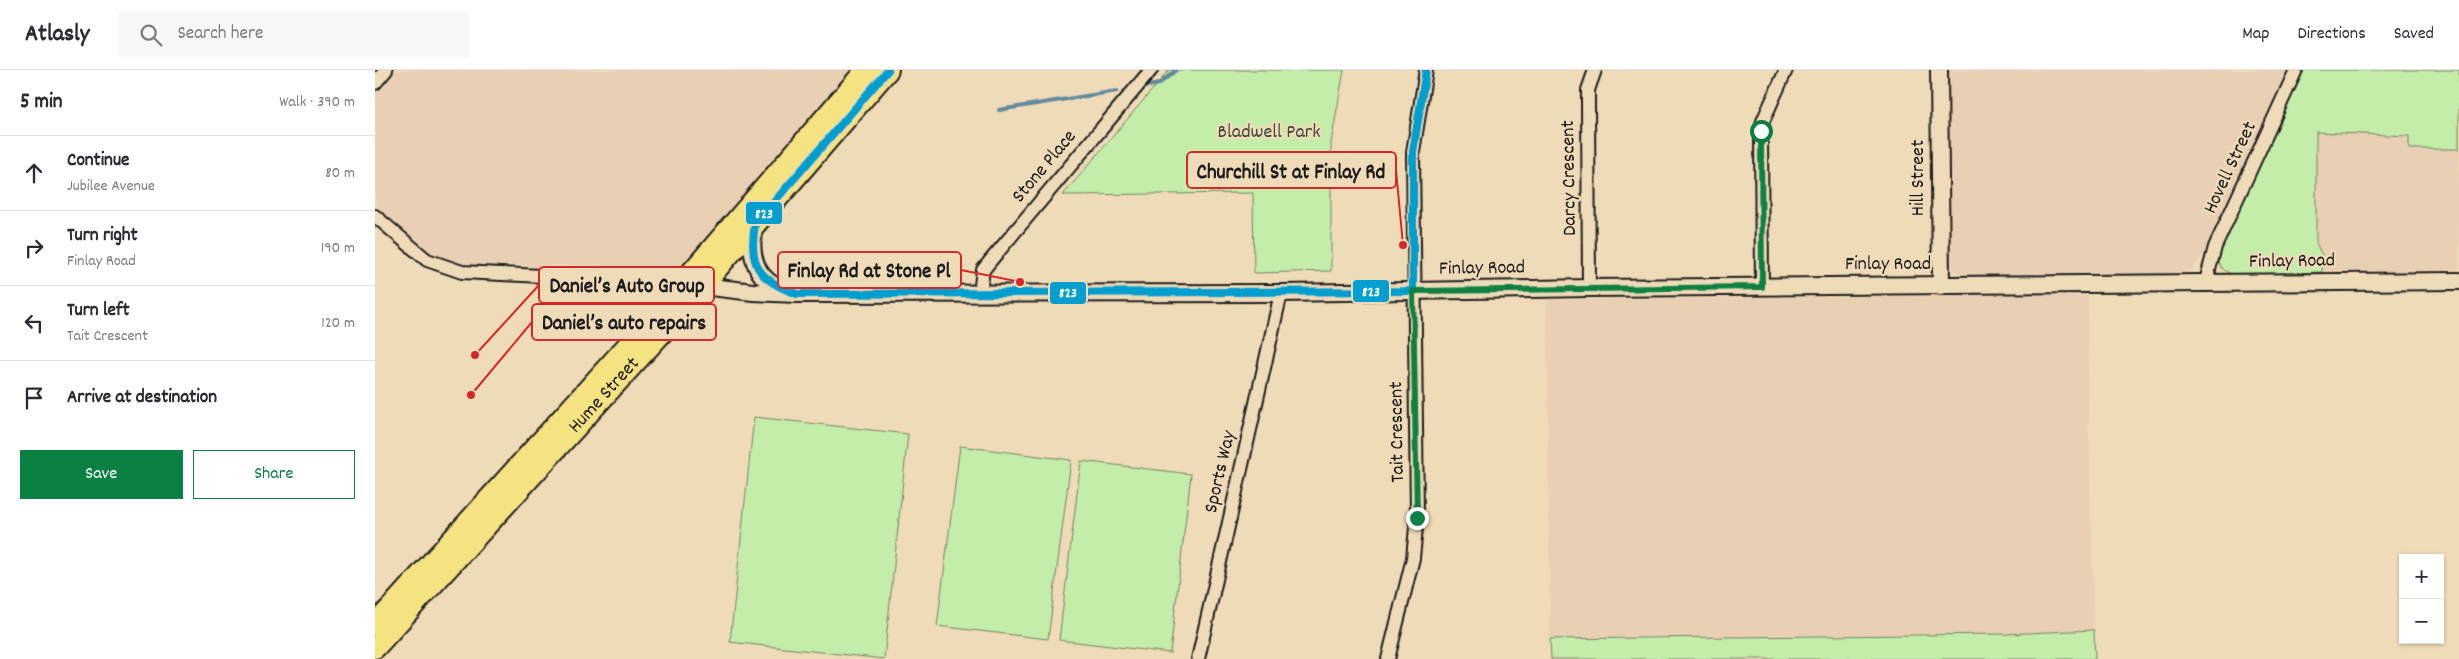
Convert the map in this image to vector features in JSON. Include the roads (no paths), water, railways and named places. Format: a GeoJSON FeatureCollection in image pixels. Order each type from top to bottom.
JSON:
{"type":"FeatureCollection","features":[{"type":"Feature","properties":{"kind":"main road","name":"Hume Street"},"geometry":{"type":"LineString","coordinates":[[375,625],[681,283],[866,70]]}},
{"type":"Feature","properties":{"kind":"main road","name":"Hume Street"},"geometry":{"type":"LineString","coordinates":[[375,648],[661,334],[888,70]]}},
{"type":"Feature","properties":{"kind":"street"},"geometry":{"type":"LineString","coordinates":[[375,83],[386,70]]}},
{"type":"Feature","properties":{"kind":"street","name":"Stone Place"},"geometry":{"type":"LineString","coordinates":[[980,293],[983,270],[1151,70]]}},
{"type":"Feature","properties":{"kind":"street","name":"Tait Crescent"},"geometry":{"type":"LineString","coordinates":[[1388,659],[1413,558],[1417,518],[1413,291],[1413,152],[1426,70]]}},
{"type":"Feature","properties":{"kind":"street","name":"Darcy Crescent"},"geometry":{"type":"LineString","coordinates":[[1589,288],[1588,90],[1595,70]]}},
{"type":"Feature","properties":{"kind":"street"},"geometry":{"type":"LineString","coordinates":[[1762,287],[1761,131],[1763,121],[1786,70]]}},
{"type":"Feature","properties":{"kind":"street","name":"Hill Street"},"geometry":{"type":"LineString","coordinates":[[1939,70],[1941,286]]}},
{"type":"Feature","properties":{"kind":"street","name":"Hovell Street"},"geometry":{"type":"LineString","coordinates":[[2205,285],[2215,247],[2296,70]]}},
{"type":"Feature","properties":{"kind":"street","name":"Finlay Road"},"geometry":{"type":"LineString","coordinates":[[375,216],[427,260],[462,272],[681,283],[753,292],[797,294],[1281,293],[1589,288],[2205,285],[2459,281]]}},
{"type":"Feature","properties":{"kind":"street"},"geometry":{"type":"LineString","coordinates":[[755,224],[751,240],[755,266],[769,283],[797,294]]}},
{"type":"Feature","properties":{"kind":"street","name":"Sports Way"},"geometry":{"type":"LineString","coordinates":[[1198,659],[1281,293]]}},
{"type":"Feature","properties":{"kind":"waterway"},"geometry":{"type":"LineString","coordinates":[[1148,86],[1159,84],[1176,70]]}},
{"type":"Feature","properties":{"kind":"waterway"},"geometry":{"type":"LineString","coordinates":[[999,110],[1117,91]]}},
{"type":"Feature","properties":{"kind":"place","name":"Churchill St at Finlay Rd"},"geometry":{"type":"Point","coordinates":[1403,245]}},
{"type":"Feature","properties":{"kind":"place","name":"Finlay Rd at Stone Pl"},"geometry":{"type":"Point","coordinates":[1020,282]}},
{"type":"Feature","properties":{"kind":"place","name":"Daniel’s Auto Group"},"geometry":{"type":"Point","coordinates":[475,355]}},
{"type":"Feature","properties":{"kind":"place","name":"Daniel’s auto repairs"},"geometry":{"type":"Point","coordinates":[471,395]}},
{"type":"Feature","properties":{"kind":"park label","name":"Bladwell Park"},"geometry":{"type":"Point","coordinates":[1269,133]}}]}
